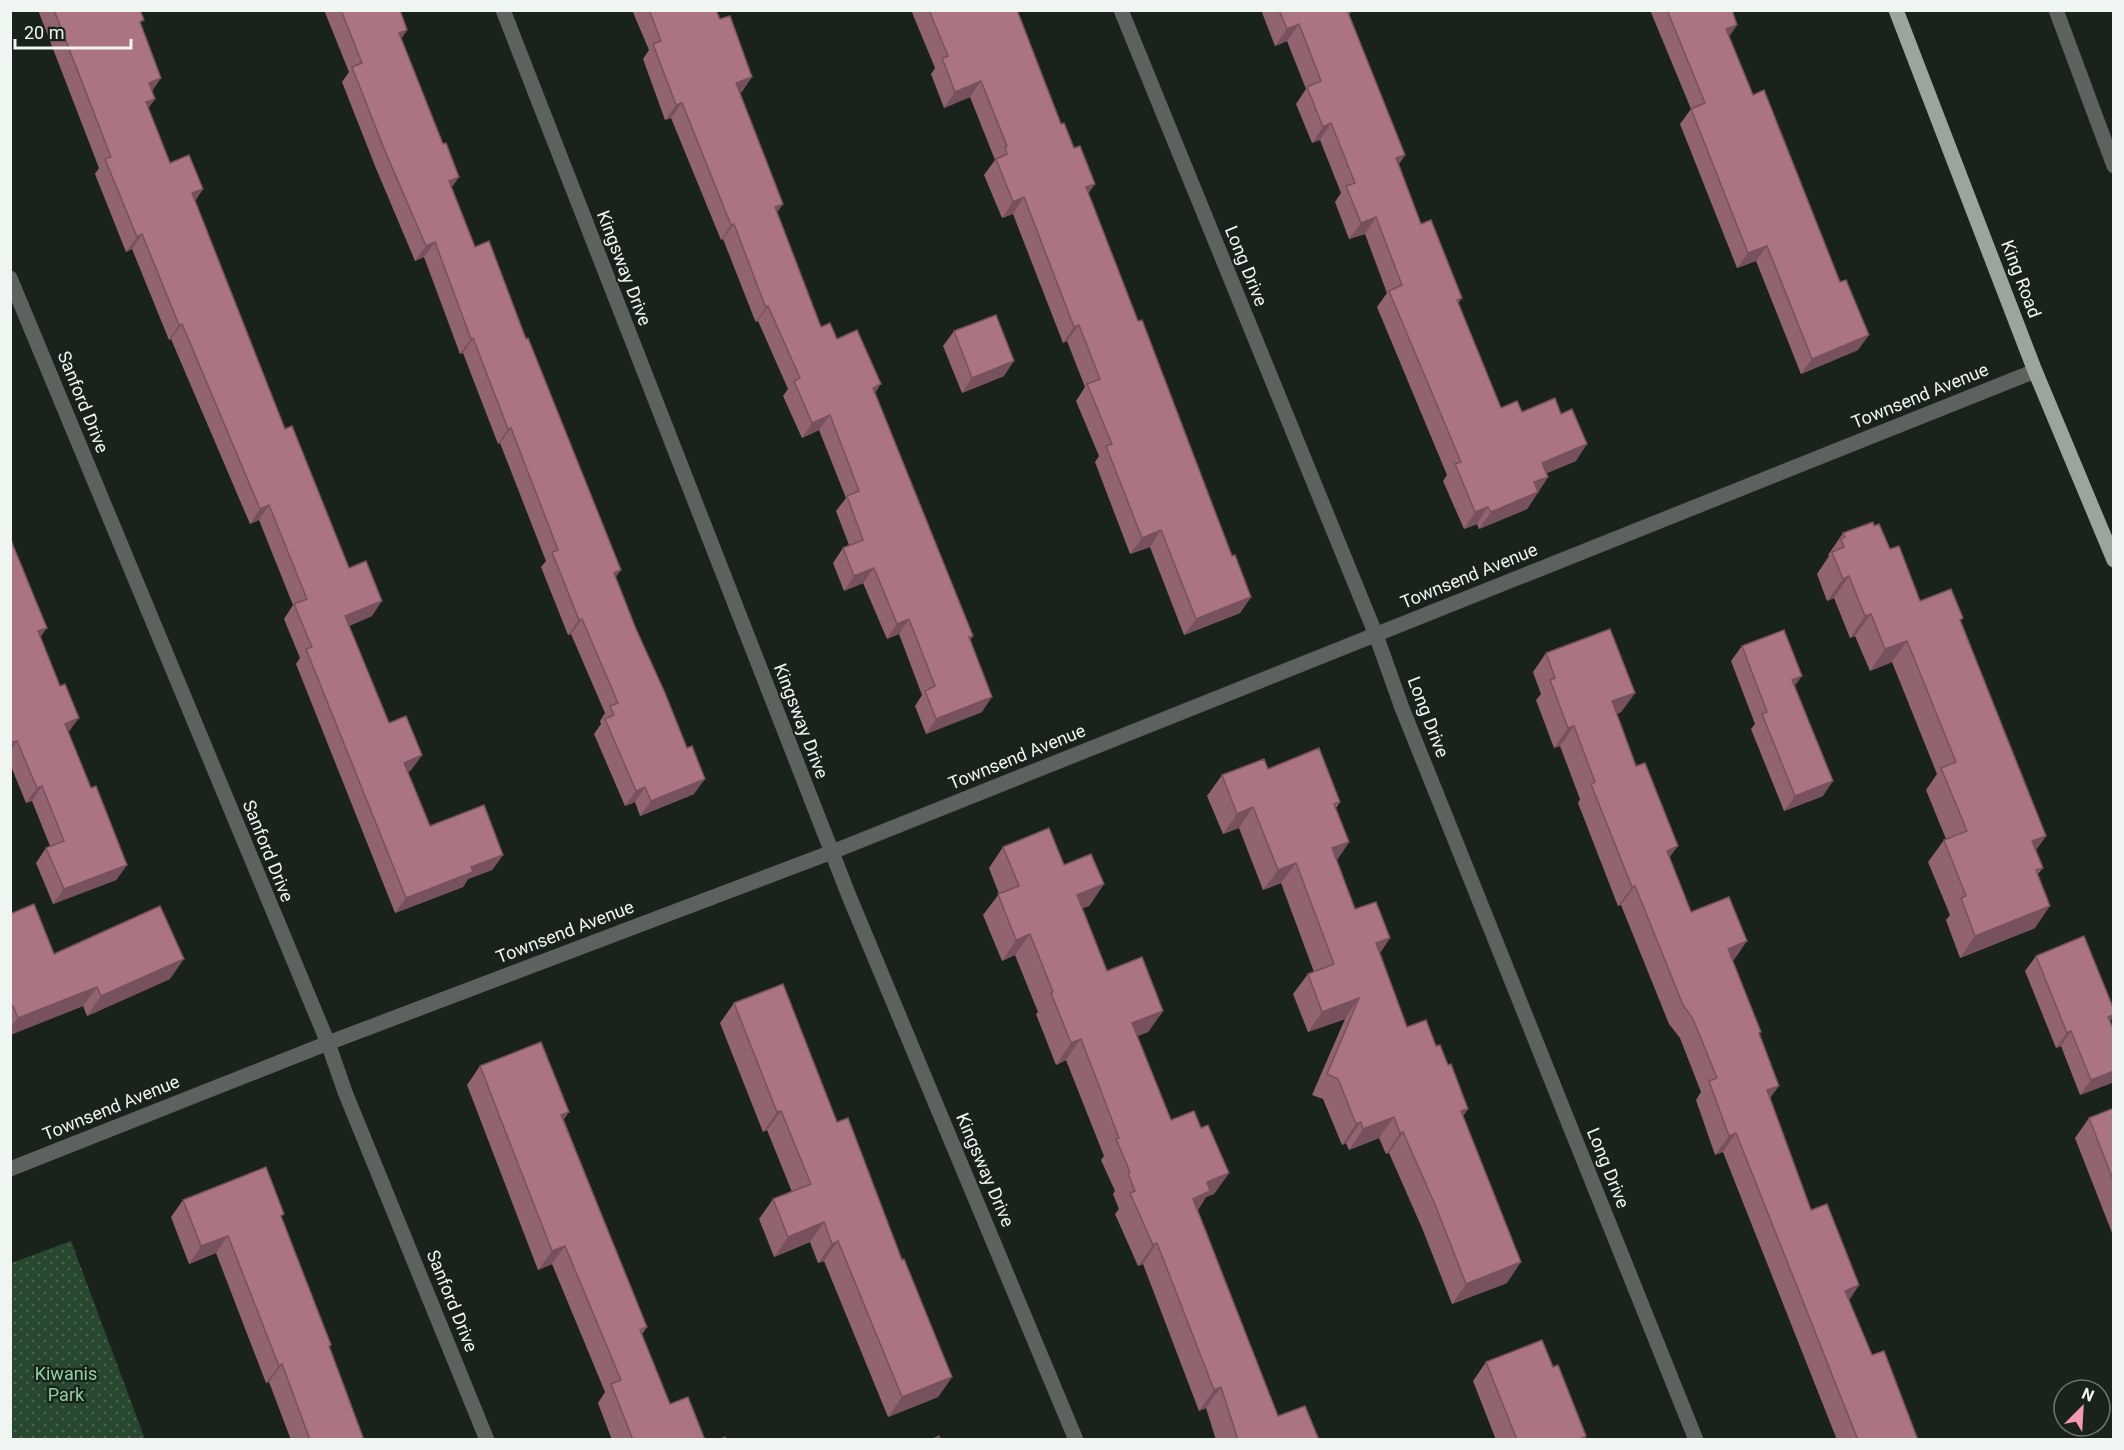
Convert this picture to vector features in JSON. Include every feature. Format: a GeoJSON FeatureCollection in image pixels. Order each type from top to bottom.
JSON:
{"type":"FeatureCollection","features":[{"type":"Feature","properties":{"kind":"main road","name":"King Road"},"geometry":{"type":"LineString","coordinates":[[1896,10],[2035,371],[2114,560]]}},
{"type":"Feature","properties":{"kind":"street","name":"Kingsway Drive"},"geometry":{"type":"LineString","coordinates":[[503,10],[832,852],[1076,1440]]}},
{"type":"Feature","properties":{"kind":"street","name":"Long Drive"},"geometry":{"type":"LineString","coordinates":[[1121,10],[1376,635],[1402,708],[1696,1440]]}},
{"type":"Feature","properties":{"kind":"street"},"geometry":{"type":"LineString","coordinates":[[2056,10],[2114,166]]}},
{"type":"Feature","properties":{"kind":"street","name":"Sanford Drive"},"geometry":{"type":"LineString","coordinates":[[10,278],[328,1043],[345,1092],[487,1440]]}},
{"type":"Feature","properties":{"kind":"street","name":"Townsend Avenue"},"geometry":{"type":"LineString","coordinates":[[10,1169],[328,1043],[832,852],[2035,371]]}},
{"type":"Feature","properties":{"kind":"green space","name":"Kiwanis Park"},"geometry":{"type":"Polygon","coordinates":[[[71,1241],[145,1439],[11,1439],[11,1263],[71,1241]]]}},
{"type":"Feature","properties":{"kind":"building"},"geometry":{"type":"Polygon","coordinates":[[[54,10],[140,10],[144,20],[140,22],[161,78],[149,83],[155,99],[146,102],[170,163],[189,155],[203,189],[192,193],[285,429],[292,426],[349,568],[366,561],[382,601],[345,616],[389,723],[406,716],[422,755],[404,763],[430,826],[484,805],[503,855],[471,867],[473,872],[406,898],[306,649],[312,647],[294,604],[307,599],[269,505],[260,509],[182,324],[179,325],[142,234],[137,237],[105,159],[111,157],[54,10]]]}},
{"type":"Feature","properties":{"kind":"building"},"geometry":{"type":"Polygon","coordinates":[[[341,10],[400,10],[407,30],[399,33],[443,144],[446,143],[459,177],[449,181],[475,247],[489,241],[526,339],[528,338],[621,570],[614,573],[636,629],[687,748],[692,746],[705,779],[651,801],[645,787],[636,791],[605,719],[614,715],[610,706],[618,703],[582,619],[579,620],[552,552],[558,550],[511,428],[508,429],[473,338],[471,339],[435,242],[426,246],[385,151],[352,67],[362,63],[341,10]]]}},
{"type":"Feature","properties":{"kind":"building"},"geometry":{"type":"Polygon","coordinates":[[[649,10],[716,10],[720,19],[730,16],[752,77],[736,83],[783,204],[775,207],[821,327],[830,323],[837,339],[857,330],[881,384],[873,388],[973,636],[969,637],[992,697],[936,719],[925,691],[935,686],[909,619],[897,624],[874,568],[854,576],[843,548],[863,540],[847,496],[859,491],[830,415],[812,423],[794,381],[800,378],[768,306],[766,307],[764,303],[734,224],[731,225],[682,103],[676,105],[653,44],[661,41],[649,10]]]}},
{"type":"Feature","properties":{"kind":"building"},"geometry":{"type":"Polygon","coordinates":[[[929,10],[1017,10],[1061,124],[1064,123],[1074,148],[1080,146],[1095,184],[1086,187],[1138,321],[1142,320],[1232,556],[1235,555],[1251,597],[1196,619],[1161,530],[1142,538],[1106,446],[1112,444],[1087,384],[1100,379],[1079,325],[1074,327],[1024,197],[1013,202],[996,159],[1007,154],[1005,147],[1007,146],[981,81],[955,92],[942,58],[948,56],[929,10]]]}},
{"type":"Feature","properties":{"kind":"building"},"geometry":{"type":"Polygon","coordinates":[[[1279,10],[1347,10],[1405,155],[1396,158],[1421,224],[1431,220],[1462,298],[1457,300],[1501,408],[1517,401],[1522,412],[1555,398],[1561,414],[1572,409],[1587,444],[1542,463],[1548,477],[1534,482],[1538,492],[1491,512],[1488,507],[1475,512],[1455,464],[1461,462],[1389,291],[1402,285],[1376,217],[1361,223],[1346,186],[1355,183],[1331,123],[1323,127],[1307,87],[1321,81],[1299,24],[1287,29],[1279,10]]]}},
{"type":"Feature","properties":{"kind":"building"},"geometry":{"type":"Polygon","coordinates":[[[1667,10],[1732,10],[1737,25],[1726,29],[1753,95],[1764,90],[1840,282],[1846,280],[1869,335],[1812,359],[1767,246],[1748,253],[1691,109],[1705,103],[1667,10]]]}},
{"type":"Feature","properties":{"kind":"building"},"geometry":{"type":"Polygon","coordinates":[[[996,315],[1014,361],[972,378],[954,331],[996,315]]]}},
{"type":"Feature","properties":{"kind":"building"},"geometry":{"type":"Polygon","coordinates":[[[1873,522],[1874,526],[1879,524],[1890,549],[1899,546],[1920,601],[1951,589],[1963,618],[1960,620],[2046,836],[2032,841],[2043,868],[2036,870],[2050,906],[1975,936],[1961,898],[1966,896],[1944,840],[1967,831],[1941,768],[1956,762],[1907,641],[1885,649],[1871,614],[1865,616],[1849,576],[1843,579],[1832,552],[1844,547],[1841,539],[1845,537],[1843,533],[1873,522]]]}},
{"type":"Feature","properties":{"kind":"building"},"geometry":{"type":"Polygon","coordinates":[[[10,538],[47,628],[38,631],[60,686],[65,684],[79,718],[65,724],[91,788],[96,786],[127,865],[64,889],[46,848],[64,841],[42,786],[37,788],[17,741],[10,743],[10,538]]]}},
{"type":"Feature","properties":{"kind":"building"},"geometry":{"type":"Polygon","coordinates":[[[1610,629],[1635,693],[1612,701],[1636,766],[1645,763],[1678,846],[1667,851],[1691,912],[1729,897],[1747,941],[1728,949],[1761,1032],[1759,1033],[1779,1086],[1767,1090],[1811,1210],[1827,1204],[1859,1285],[1845,1291],[1872,1355],[1884,1351],[1918,1440],[1858,1440],[1736,1133],[1729,1136],[1709,1081],[1717,1078],[1693,1019],[1683,1005],[1635,886],[1632,887],[1591,784],[1595,782],[1574,726],[1568,728],[1550,680],[1555,678],[1546,653],[1610,629]]]}},
{"type":"Feature","properties":{"kind":"building"},"geometry":{"type":"Polygon","coordinates":[[[1784,630],[1802,676],[1792,680],[1833,781],[1795,796],[1762,714],[1767,712],[1742,646],[1784,630]]]}},
{"type":"Feature","properties":{"kind":"building"},"geometry":{"type":"Polygon","coordinates":[[[1319,748],[1340,802],[1334,804],[1349,842],[1332,848],[1355,909],[1376,902],[1390,938],[1376,943],[1407,1027],[1426,1020],[1436,1046],[1440,1045],[1448,1065],[1451,1064],[1468,1109],[1461,1111],[1521,1262],[1466,1284],[1436,1207],[1403,1132],[1400,1133],[1394,1117],[1363,1129],[1361,1122],[1356,1124],[1338,1079],[1327,1074],[1359,998],[1322,1012],[1308,974],[1334,964],[1296,863],[1278,870],[1253,807],[1237,814],[1222,775],[1264,759],[1268,769],[1319,748]]]}},
{"type":"Feature","properties":{"kind":"building"},"geometry":{"type":"Polygon","coordinates":[[[1049,828],[1064,865],[1091,854],[1104,884],[1077,895],[1107,971],[1142,957],[1163,1011],[1132,1023],[1171,1120],[1194,1111],[1201,1128],[1208,1125],[1229,1173],[1207,1182],[1210,1191],[1193,1199],[1278,1416],[1305,1406],[1319,1440],[1238,1440],[1221,1387],[1214,1390],[1157,1243],[1153,1245],[1130,1193],[1135,1191],[1128,1173],[1130,1172],[1081,1039],[1071,1043],[1030,934],[1016,940],[998,894],[1019,886],[1003,847],[1049,828]]]}},
{"type":"Feature","properties":{"kind":"building"},"geometry":{"type":"Polygon","coordinates":[[[34,904],[54,954],[160,906],[184,959],[101,996],[97,987],[18,1018],[13,1006],[10,1007],[10,914],[34,904]]]}},
{"type":"Feature","properties":{"kind":"building"},"geometry":{"type":"Polygon","coordinates":[[[2084,936],[2114,1010],[2114,1015],[2108,1017],[2114,1030],[2114,1071],[2091,1080],[2071,1031],[2067,1033],[2036,956],[2084,936]]]}},
{"type":"Feature","properties":{"kind":"building"},"geometry":{"type":"Polygon","coordinates":[[[783,984],[837,1122],[848,1118],[902,1260],[904,1259],[952,1377],[902,1397],[838,1241],[832,1244],[824,1222],[788,1237],[773,1199],[811,1184],[781,1111],[777,1112],[734,1003],[783,984]]]}},
{"type":"Feature","properties":{"kind":"building"},"geometry":{"type":"Polygon","coordinates":[[[541,1042],[569,1112],[561,1115],[647,1327],[640,1330],[670,1404],[688,1397],[705,1440],[633,1440],[611,1384],[621,1380],[565,1246],[552,1251],[480,1066],[541,1042]]]}},
{"type":"Feature","properties":{"kind":"building"},"geometry":{"type":"Polygon","coordinates":[[[2114,1108],[2114,1182],[2089,1118],[2114,1108]]]}},
{"type":"Feature","properties":{"kind":"building"},"geometry":{"type":"Polygon","coordinates":[[[266,1167],[284,1214],[281,1216],[331,1345],[329,1346],[364,1440],[310,1440],[282,1364],[279,1366],[228,1236],[201,1246],[183,1200],[266,1167]]]}},
{"type":"Feature","properties":{"kind":"building"},"geometry":{"type":"Polygon","coordinates":[[[1542,1340],[1553,1367],[1558,1365],[1586,1436],[1578,1440],[1517,1440],[1486,1362],[1542,1340]]]}}]}
